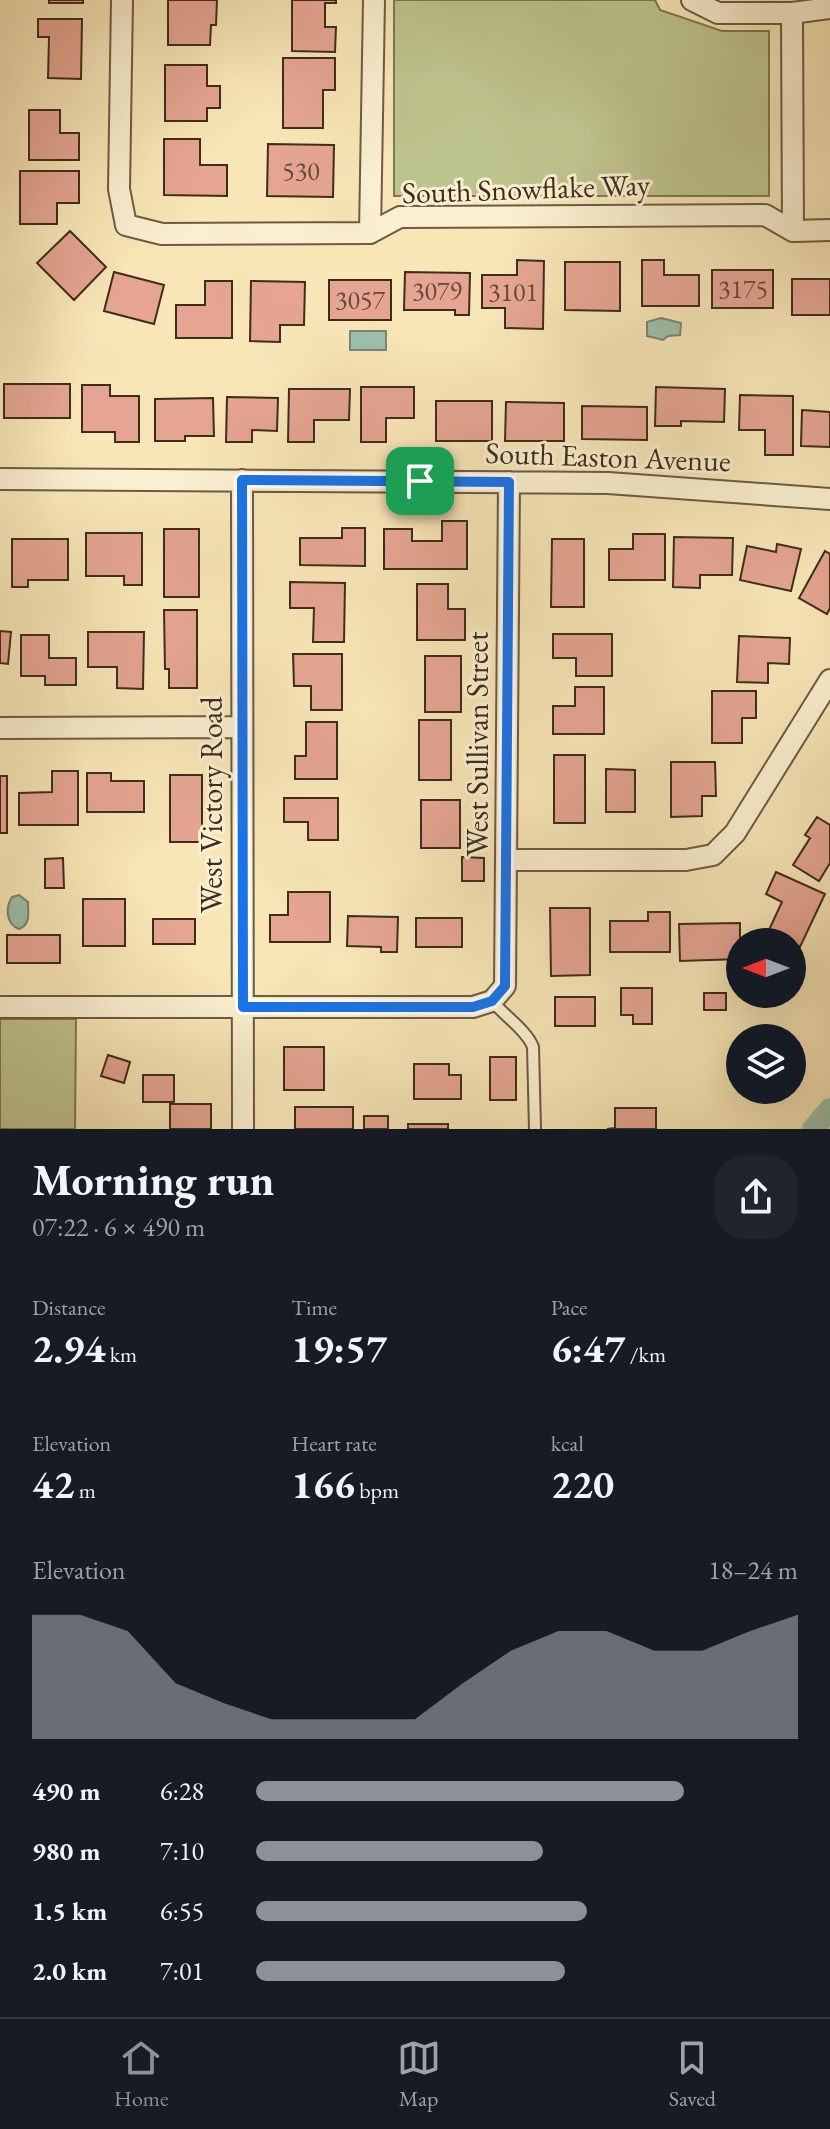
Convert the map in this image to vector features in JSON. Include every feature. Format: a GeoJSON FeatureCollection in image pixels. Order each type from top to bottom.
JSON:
{"type":"FeatureCollection","features":[{"type":"Feature","properties":{"kind":"street","name":"South Snowflake Way"},"geometry":{"type":"LineString","coordinates":[[122,0],[119,189],[126,225],[162,234],[370,233],[400,217],[765,215],[793,231],[830,230]]}},
{"type":"Feature","properties":{"kind":"street"},"geometry":{"type":"LineString","coordinates":[[370,233],[374,0]]}},
{"type":"Feature","properties":{"kind":"street"},"geometry":{"type":"LineString","coordinates":[[692,0],[718,13],[792,13],[830,8]]}},
{"type":"Feature","properties":{"kind":"street"},"geometry":{"type":"LineString","coordinates":[[792,13],[793,231]]}},
{"type":"Feature","properties":{"kind":"street","name":"South Easton Avenue"},"geometry":{"type":"LineString","coordinates":[[0,479],[608,483],[830,499]]}},
{"type":"Feature","properties":{"kind":"street","name":"West Victory Road"},"geometry":{"type":"LineString","coordinates":[[242,480],[243,1129]]}},
{"type":"Feature","properties":{"kind":"street","name":"West Sullivan Street"},"geometry":{"type":"LineString","coordinates":[[492,1001],[505,986],[509,482]]}},
{"type":"Feature","properties":{"kind":"street"},"geometry":{"type":"LineString","coordinates":[[507,860],[686,860],[713,855],[735,833],[830,680]]}},
{"type":"Feature","properties":{"kind":"street"},"geometry":{"type":"LineString","coordinates":[[0,728],[242,727]]}},
{"type":"Feature","properties":{"kind":"street"},"geometry":{"type":"LineString","coordinates":[[0,1007],[473,1007],[492,1001]]}},
{"type":"Feature","properties":{"kind":"lane"},"geometry":{"type":"LineString","coordinates":[[492,1001],[508,1021],[528,1035],[533,1047],[535,1129]]}},
{"type":"Feature","properties":{"kind":"green space"},"geometry":{"type":"Polygon","coordinates":[[[394,0],[655,0],[660,10],[722,31],[769,31],[769,196],[394,196],[394,0]]]}},
{"type":"Feature","properties":{"kind":"green space"},"geometry":{"type":"Polygon","coordinates":[[[0,1019],[76,1019],[75,1129],[0,1129],[0,1019]]]}},
{"type":"Feature","properties":{"kind":"shaded area"},"geometry":{"type":"Polygon","coordinates":[[[661,318],[681,323],[680,335],[668,336],[663,340],[647,336],[647,322],[661,318]]]}},
{"type":"Feature","properties":{"kind":"shaded area"},"geometry":{"type":"Polygon","coordinates":[[[350,331],[386,331],[386,350],[350,350],[350,331]]]}},
{"type":"Feature","properties":{"kind":"shaded area"},"geometry":{"type":"Polygon","coordinates":[[[19,895],[28,902],[28,914],[27,921],[19,929],[9,920],[8,911],[12,897],[19,895]]]}},
{"type":"Feature","properties":{"kind":"building"},"geometry":{"type":"Polygon","coordinates":[[[49,0],[83,0],[83,3],[49,3],[49,0]]]}},
{"type":"Feature","properties":{"kind":"building"},"geometry":{"type":"Polygon","coordinates":[[[168,0],[217,0],[216,25],[211,25],[210,45],[168,45],[168,0]]]}},
{"type":"Feature","properties":{"kind":"building"},"geometry":{"type":"Polygon","coordinates":[[[292,0],[336,0],[336,3],[325,3],[325,27],[336,27],[335,52],[292,51],[292,0]]]}},
{"type":"Feature","properties":{"kind":"building"},"geometry":{"type":"Polygon","coordinates":[[[38,19],[82,19],[81,79],[48,78],[49,37],[38,37],[38,19]]]}},
{"type":"Feature","properties":{"kind":"building"},"geometry":{"type":"Polygon","coordinates":[[[283,58],[335,58],[335,90],[323,90],[323,128],[283,128],[283,58]]]}},
{"type":"Feature","properties":{"kind":"building"},"geometry":{"type":"Polygon","coordinates":[[[165,65],[207,65],[207,86],[220,86],[220,108],[207,108],[207,121],[165,121],[165,65]]]}},
{"type":"Feature","properties":{"kind":"building"},"geometry":{"type":"Polygon","coordinates":[[[29,110],[60,110],[60,133],[79,133],[79,160],[29,160],[29,110]]]}},
{"type":"Feature","properties":{"kind":"building"},"geometry":{"type":"Polygon","coordinates":[[[164,139],[200,139],[200,165],[227,165],[227,196],[164,195],[164,139]]]}},
{"type":"Feature","properties":{"kind":"building"},"geometry":{"type":"Polygon","coordinates":[[[268,144],[334,145],[333,197],[267,196],[268,144]]]}},
{"type":"Feature","properties":{"kind":"building"},"geometry":{"type":"Polygon","coordinates":[[[20,171],[79,171],[79,203],[57,203],[57,224],[20,224],[20,171]]]}},
{"type":"Feature","properties":{"kind":"building"},"geometry":{"type":"Polygon","coordinates":[[[70,231],[106,267],[74,300],[37,263],[70,231]]]}},
{"type":"Feature","properties":{"kind":"building"},"geometry":{"type":"Polygon","coordinates":[[[517,260],[544,261],[543,329],[505,328],[505,308],[482,308],[482,275],[517,275],[517,260]]]}},
{"type":"Feature","properties":{"kind":"building"},"geometry":{"type":"Polygon","coordinates":[[[642,260],[664,260],[664,275],[699,275],[699,306],[642,306],[642,260]]]}},
{"type":"Feature","properties":{"kind":"building"},"geometry":{"type":"Polygon","coordinates":[[[565,262],[620,262],[620,311],[565,310],[565,262]]]}},
{"type":"Feature","properties":{"kind":"building"},"geometry":{"type":"Polygon","coordinates":[[[712,270],[773,270],[773,308],[712,308],[712,270]]]}},
{"type":"Feature","properties":{"kind":"building"},"geometry":{"type":"Polygon","coordinates":[[[114,272],[164,285],[154,324],[104,311],[114,272]]]}},
{"type":"Feature","properties":{"kind":"building"},"geometry":{"type":"Polygon","coordinates":[[[405,272],[470,273],[469,315],[455,315],[455,310],[404,310],[405,272]]]}},
{"type":"Feature","properties":{"kind":"building"},"geometry":{"type":"Polygon","coordinates":[[[792,279],[830,279],[830,315],[792,315],[792,279]]]}},
{"type":"Feature","properties":{"kind":"building"},"geometry":{"type":"Polygon","coordinates":[[[329,280],[391,280],[391,320],[329,320],[329,280]]]}},
{"type":"Feature","properties":{"kind":"building"},"geometry":{"type":"Polygon","coordinates":[[[205,281],[232,281],[232,338],[176,338],[176,305],[205,305],[205,281]]]}},
{"type":"Feature","properties":{"kind":"building"},"geometry":{"type":"Polygon","coordinates":[[[251,281],[305,282],[304,325],[280,325],[280,342],[250,341],[251,281]]]}},
{"type":"Feature","properties":{"kind":"building"},"geometry":{"type":"Polygon","coordinates":[[[4,384],[70,384],[70,418],[4,418],[4,384]]]}},
{"type":"Feature","properties":{"kind":"building"},"geometry":{"type":"Polygon","coordinates":[[[82,385],[110,385],[110,396],[139,396],[139,442],[115,442],[115,432],[82,432],[82,385]]]}},
{"type":"Feature","properties":{"kind":"building"},"geometry":{"type":"Polygon","coordinates":[[[361,387],[414,387],[414,418],[386,418],[386,442],[361,442],[361,387]]]}},
{"type":"Feature","properties":{"kind":"building"},"geometry":{"type":"Polygon","coordinates":[[[656,387],[725,389],[724,422],[681,421],[681,426],[655,426],[656,387]]]}},
{"type":"Feature","properties":{"kind":"building"},"geometry":{"type":"Polygon","coordinates":[[[289,389],[350,389],[349,420],[314,420],[314,442],[288,442],[289,389]]]}},
{"type":"Feature","properties":{"kind":"building"},"geometry":{"type":"Polygon","coordinates":[[[740,395],[793,396],[793,455],[765,455],[765,430],[739,430],[740,395]]]}},
{"type":"Feature","properties":{"kind":"building"},"geometry":{"type":"Polygon","coordinates":[[[227,397],[278,398],[277,431],[252,430],[252,442],[226,442],[227,397]]]}},
{"type":"Feature","properties":{"kind":"building"},"geometry":{"type":"Polygon","coordinates":[[[213,398],[214,436],[185,436],[185,441],[155,441],[155,399],[213,398]]]}},
{"type":"Feature","properties":{"kind":"building"},"geometry":{"type":"Polygon","coordinates":[[[436,401],[492,401],[492,441],[436,441],[436,401]]]}},
{"type":"Feature","properties":{"kind":"building"},"geometry":{"type":"Polygon","coordinates":[[[506,402],[564,403],[564,441],[505,441],[506,402]]]}},
{"type":"Feature","properties":{"kind":"building"},"geometry":{"type":"Polygon","coordinates":[[[582,406],[647,407],[647,440],[582,439],[582,406]]]}},
{"type":"Feature","properties":{"kind":"building"},"geometry":{"type":"Polygon","coordinates":[[[802,410],[830,412],[830,447],[801,446],[802,410]]]}},
{"type":"Feature","properties":{"kind":"building"},"geometry":{"type":"Polygon","coordinates":[[[442,521],[467,521],[467,569],[384,569],[384,529],[412,529],[412,541],[442,541],[442,521]]]}},
{"type":"Feature","properties":{"kind":"building"},"geometry":{"type":"Polygon","coordinates":[[[342,528],[365,528],[365,566],[300,565],[300,538],[342,538],[342,528]]]}},
{"type":"Feature","properties":{"kind":"building"},"geometry":{"type":"Polygon","coordinates":[[[164,529],[199,529],[199,597],[164,597],[164,529]]]}},
{"type":"Feature","properties":{"kind":"building"},"geometry":{"type":"Polygon","coordinates":[[[86,533],[142,533],[142,585],[124,585],[124,576],[86,576],[86,533]]]}},
{"type":"Feature","properties":{"kind":"building"},"geometry":{"type":"Polygon","coordinates":[[[633,534],[665,534],[665,580],[609,580],[609,549],[633,549],[633,534]]]}},
{"type":"Feature","properties":{"kind":"building"},"geometry":{"type":"Polygon","coordinates":[[[674,537],[733,538],[732,575],[700,575],[700,588],[673,587],[674,537]]]}},
{"type":"Feature","properties":{"kind":"building"},"geometry":{"type":"Polygon","coordinates":[[[12,539],[68,539],[68,580],[28,580],[28,587],[12,587],[12,539]]]}},
{"type":"Feature","properties":{"kind":"building"},"geometry":{"type":"Polygon","coordinates":[[[552,539],[584,539],[584,607],[551,607],[552,539]]]}},
{"type":"Feature","properties":{"kind":"building"},"geometry":{"type":"Polygon","coordinates":[[[777,544],[801,549],[791,591],[740,580],[747,546],[776,552],[777,544]]]}},
{"type":"Feature","properties":{"kind":"building"},"geometry":{"type":"Polygon","coordinates":[[[825,551],[830,554],[830,608],[827,614],[799,598],[825,551]]]}},
{"type":"Feature","properties":{"kind":"building"},"geometry":{"type":"Polygon","coordinates":[[[290,582],[345,583],[344,642],[313,642],[314,608],[290,608],[290,582]]]}},
{"type":"Feature","properties":{"kind":"building"},"geometry":{"type":"Polygon","coordinates":[[[417,584],[448,584],[448,609],[465,609],[465,640],[417,640],[417,584]]]}},
{"type":"Feature","properties":{"kind":"building"},"geometry":{"type":"Polygon","coordinates":[[[164,610],[197,610],[197,688],[169,688],[169,669],[165,669],[164,610]]]}},
{"type":"Feature","properties":{"kind":"building"},"geometry":{"type":"Polygon","coordinates":[[[0,631],[11,632],[8,664],[0,663],[0,631]]]}},
{"type":"Feature","properties":{"kind":"building"},"geometry":{"type":"Polygon","coordinates":[[[88,632],[144,632],[143,689],[117,688],[117,667],[88,667],[88,632]]]}},
{"type":"Feature","properties":{"kind":"building"},"geometry":{"type":"Polygon","coordinates":[[[553,634],[612,634],[612,676],[576,676],[576,658],[553,658],[553,634]]]}},
{"type":"Feature","properties":{"kind":"building"},"geometry":{"type":"Polygon","coordinates":[[[21,635],[49,635],[49,658],[76,658],[76,685],[45,685],[45,676],[21,676],[21,635]]]}},
{"type":"Feature","properties":{"kind":"building"},"geometry":{"type":"Polygon","coordinates":[[[739,636],[790,638],[789,664],[768,663],[768,683],[737,682],[739,636]]]}},
{"type":"Feature","properties":{"kind":"building"},"geometry":{"type":"Polygon","coordinates":[[[293,654],[342,654],[342,710],[311,710],[311,686],[294,686],[293,654]]]}},
{"type":"Feature","properties":{"kind":"building"},"geometry":{"type":"Polygon","coordinates":[[[425,656],[461,656],[461,712],[425,712],[425,656]]]}},
{"type":"Feature","properties":{"kind":"building"},"geometry":{"type":"Polygon","coordinates":[[[575,687],[604,687],[604,734],[553,734],[553,706],[575,706],[575,687]]]}},
{"type":"Feature","properties":{"kind":"building"},"geometry":{"type":"Polygon","coordinates":[[[712,691],[756,691],[756,718],[742,718],[742,743],[712,743],[712,691]]]}},
{"type":"Feature","properties":{"kind":"building"},"geometry":{"type":"Polygon","coordinates":[[[419,720],[451,720],[451,780],[419,780],[419,720]]]}},
{"type":"Feature","properties":{"kind":"building"},"geometry":{"type":"Polygon","coordinates":[[[306,722],[337,722],[337,779],[295,779],[295,756],[306,756],[306,722]]]}},
{"type":"Feature","properties":{"kind":"building"},"geometry":{"type":"Polygon","coordinates":[[[554,755],[585,755],[585,823],[554,823],[554,755]]]}},
{"type":"Feature","properties":{"kind":"building"},"geometry":{"type":"Polygon","coordinates":[[[671,762],[715,762],[716,796],[702,796],[702,816],[671,817],[671,762]]]}},
{"type":"Feature","properties":{"kind":"building"},"geometry":{"type":"Polygon","coordinates":[[[606,769],[635,770],[635,812],[606,812],[606,769]]]}},
{"type":"Feature","properties":{"kind":"building"},"geometry":{"type":"Polygon","coordinates":[[[52,771],[78,771],[78,825],[19,825],[19,793],[52,792],[52,771]]]}},
{"type":"Feature","properties":{"kind":"building"},"geometry":{"type":"Polygon","coordinates":[[[87,773],[111,773],[111,781],[144,781],[144,812],[87,812],[87,773]]]}},
{"type":"Feature","properties":{"kind":"building"},"geometry":{"type":"Polygon","coordinates":[[[170,775],[202,775],[202,842],[170,842],[170,775]]]}},
{"type":"Feature","properties":{"kind":"building"},"geometry":{"type":"Polygon","coordinates":[[[0,776],[7,776],[7,833],[0,833],[0,776]]]}},
{"type":"Feature","properties":{"kind":"building"},"geometry":{"type":"Polygon","coordinates":[[[284,798],[338,798],[338,840],[308,840],[308,822],[284,822],[284,798]]]}},
{"type":"Feature","properties":{"kind":"building"},"geometry":{"type":"Polygon","coordinates":[[[421,800],[460,800],[460,848],[421,848],[421,800]]]}},
{"type":"Feature","properties":{"kind":"building"},"geometry":{"type":"Polygon","coordinates":[[[817,817],[830,825],[830,863],[819,881],[793,865],[810,838],[805,835],[817,817]]]}},
{"type":"Feature","properties":{"kind":"building"},"geometry":{"type":"Polygon","coordinates":[[[462,857],[484,858],[484,881],[462,881],[462,857]]]}},
{"type":"Feature","properties":{"kind":"building"},"geometry":{"type":"Polygon","coordinates":[[[63,858],[64,888],[45,888],[45,859],[63,858]]]}},
{"type":"Feature","properties":{"kind":"building"},"geometry":{"type":"Polygon","coordinates":[[[776,872],[825,894],[806,934],[806,928],[770,928],[782,902],[766,894],[776,872]]]}},
{"type":"Feature","properties":{"kind":"building"},"geometry":{"type":"Polygon","coordinates":[[[288,892],[330,892],[330,942],[270,942],[270,915],[288,915],[288,892]]]}},
{"type":"Feature","properties":{"kind":"building"},"geometry":{"type":"Polygon","coordinates":[[[83,899],[125,899],[125,946],[83,946],[83,899]]]}},
{"type":"Feature","properties":{"kind":"building"},"geometry":{"type":"Polygon","coordinates":[[[550,908],[590,908],[590,975],[551,976],[550,908]]]}},
{"type":"Feature","properties":{"kind":"building"},"geometry":{"type":"Polygon","coordinates":[[[648,912],[670,912],[670,952],[610,952],[610,921],[648,921],[648,912]]]}},
{"type":"Feature","properties":{"kind":"building"},"geometry":{"type":"Polygon","coordinates":[[[348,916],[398,917],[397,952],[381,952],[381,947],[347,946],[348,916]]]}},
{"type":"Feature","properties":{"kind":"building"},"geometry":{"type":"Polygon","coordinates":[[[416,918],[462,918],[462,947],[416,947],[416,918]]]}},
{"type":"Feature","properties":{"kind":"building"},"geometry":{"type":"Polygon","coordinates":[[[153,919],[195,919],[195,944],[153,944],[153,919]]]}},
{"type":"Feature","properties":{"kind":"building"},"geometry":{"type":"Polygon","coordinates":[[[740,923],[740,928],[726,928],[726,959],[680,961],[679,924],[740,923]]]}},
{"type":"Feature","properties":{"kind":"building"},"geometry":{"type":"Polygon","coordinates":[[[7,935],[60,935],[60,963],[7,963],[7,935]]]}},
{"type":"Feature","properties":{"kind":"building"},"geometry":{"type":"Polygon","coordinates":[[[621,988],[652,988],[652,1024],[633,1024],[633,1015],[621,1015],[621,988]]]}},
{"type":"Feature","properties":{"kind":"building"},"geometry":{"type":"Polygon","coordinates":[[[704,993],[726,993],[726,1010],[704,1010],[704,993]]]}},
{"type":"Feature","properties":{"kind":"building"},"geometry":{"type":"Polygon","coordinates":[[[555,997],[595,997],[595,1026],[555,1026],[555,997]]]}},
{"type":"Feature","properties":{"kind":"building"},"geometry":{"type":"Polygon","coordinates":[[[284,1047],[324,1047],[324,1090],[284,1090],[284,1047]]]}},
{"type":"Feature","properties":{"kind":"building"},"geometry":{"type":"Polygon","coordinates":[[[108,1055],[130,1062],[124,1083],[101,1076],[108,1055]]]}},
{"type":"Feature","properties":{"kind":"building"},"geometry":{"type":"Polygon","coordinates":[[[490,1057],[516,1057],[516,1100],[490,1100],[490,1057]]]}},
{"type":"Feature","properties":{"kind":"building"},"geometry":{"type":"Polygon","coordinates":[[[414,1064],[449,1064],[449,1075],[461,1075],[461,1099],[414,1099],[414,1064]]]}},
{"type":"Feature","properties":{"kind":"building"},"geometry":{"type":"Polygon","coordinates":[[[143,1075],[174,1075],[174,1102],[143,1102],[143,1075]]]}},
{"type":"Feature","properties":{"kind":"building"},"geometry":{"type":"Polygon","coordinates":[[[170,1104],[211,1104],[211,1129],[170,1129],[170,1104]]]}},
{"type":"Feature","properties":{"kind":"building"},"geometry":{"type":"Polygon","coordinates":[[[295,1107],[353,1107],[353,1129],[295,1129],[295,1107]]]}},
{"type":"Feature","properties":{"kind":"building"},"geometry":{"type":"Polygon","coordinates":[[[615,1108],[656,1108],[656,1129],[607,1129],[615,1128],[615,1108]]]}},
{"type":"Feature","properties":{"kind":"building"},"geometry":{"type":"Polygon","coordinates":[[[364,1116],[388,1116],[388,1129],[364,1129],[364,1116]]]}},
{"type":"Feature","properties":{"kind":"building"},"geometry":{"type":"Polygon","coordinates":[[[408,1124],[448,1124],[448,1129],[408,1129],[408,1124]]]}},
{"type":"Feature","properties":{"kind":"waterway"},"geometry":{"type":"LineString","coordinates":[[813,1129],[830,1109]]}},
{"type":"Feature","properties":{"kind":"route"},"geometry":{"type":"LineString","coordinates":[[242,480],[420,481],[509,482],[505,986],[492,1001],[473,1007],[243,1007],[242,480]]}}]}
